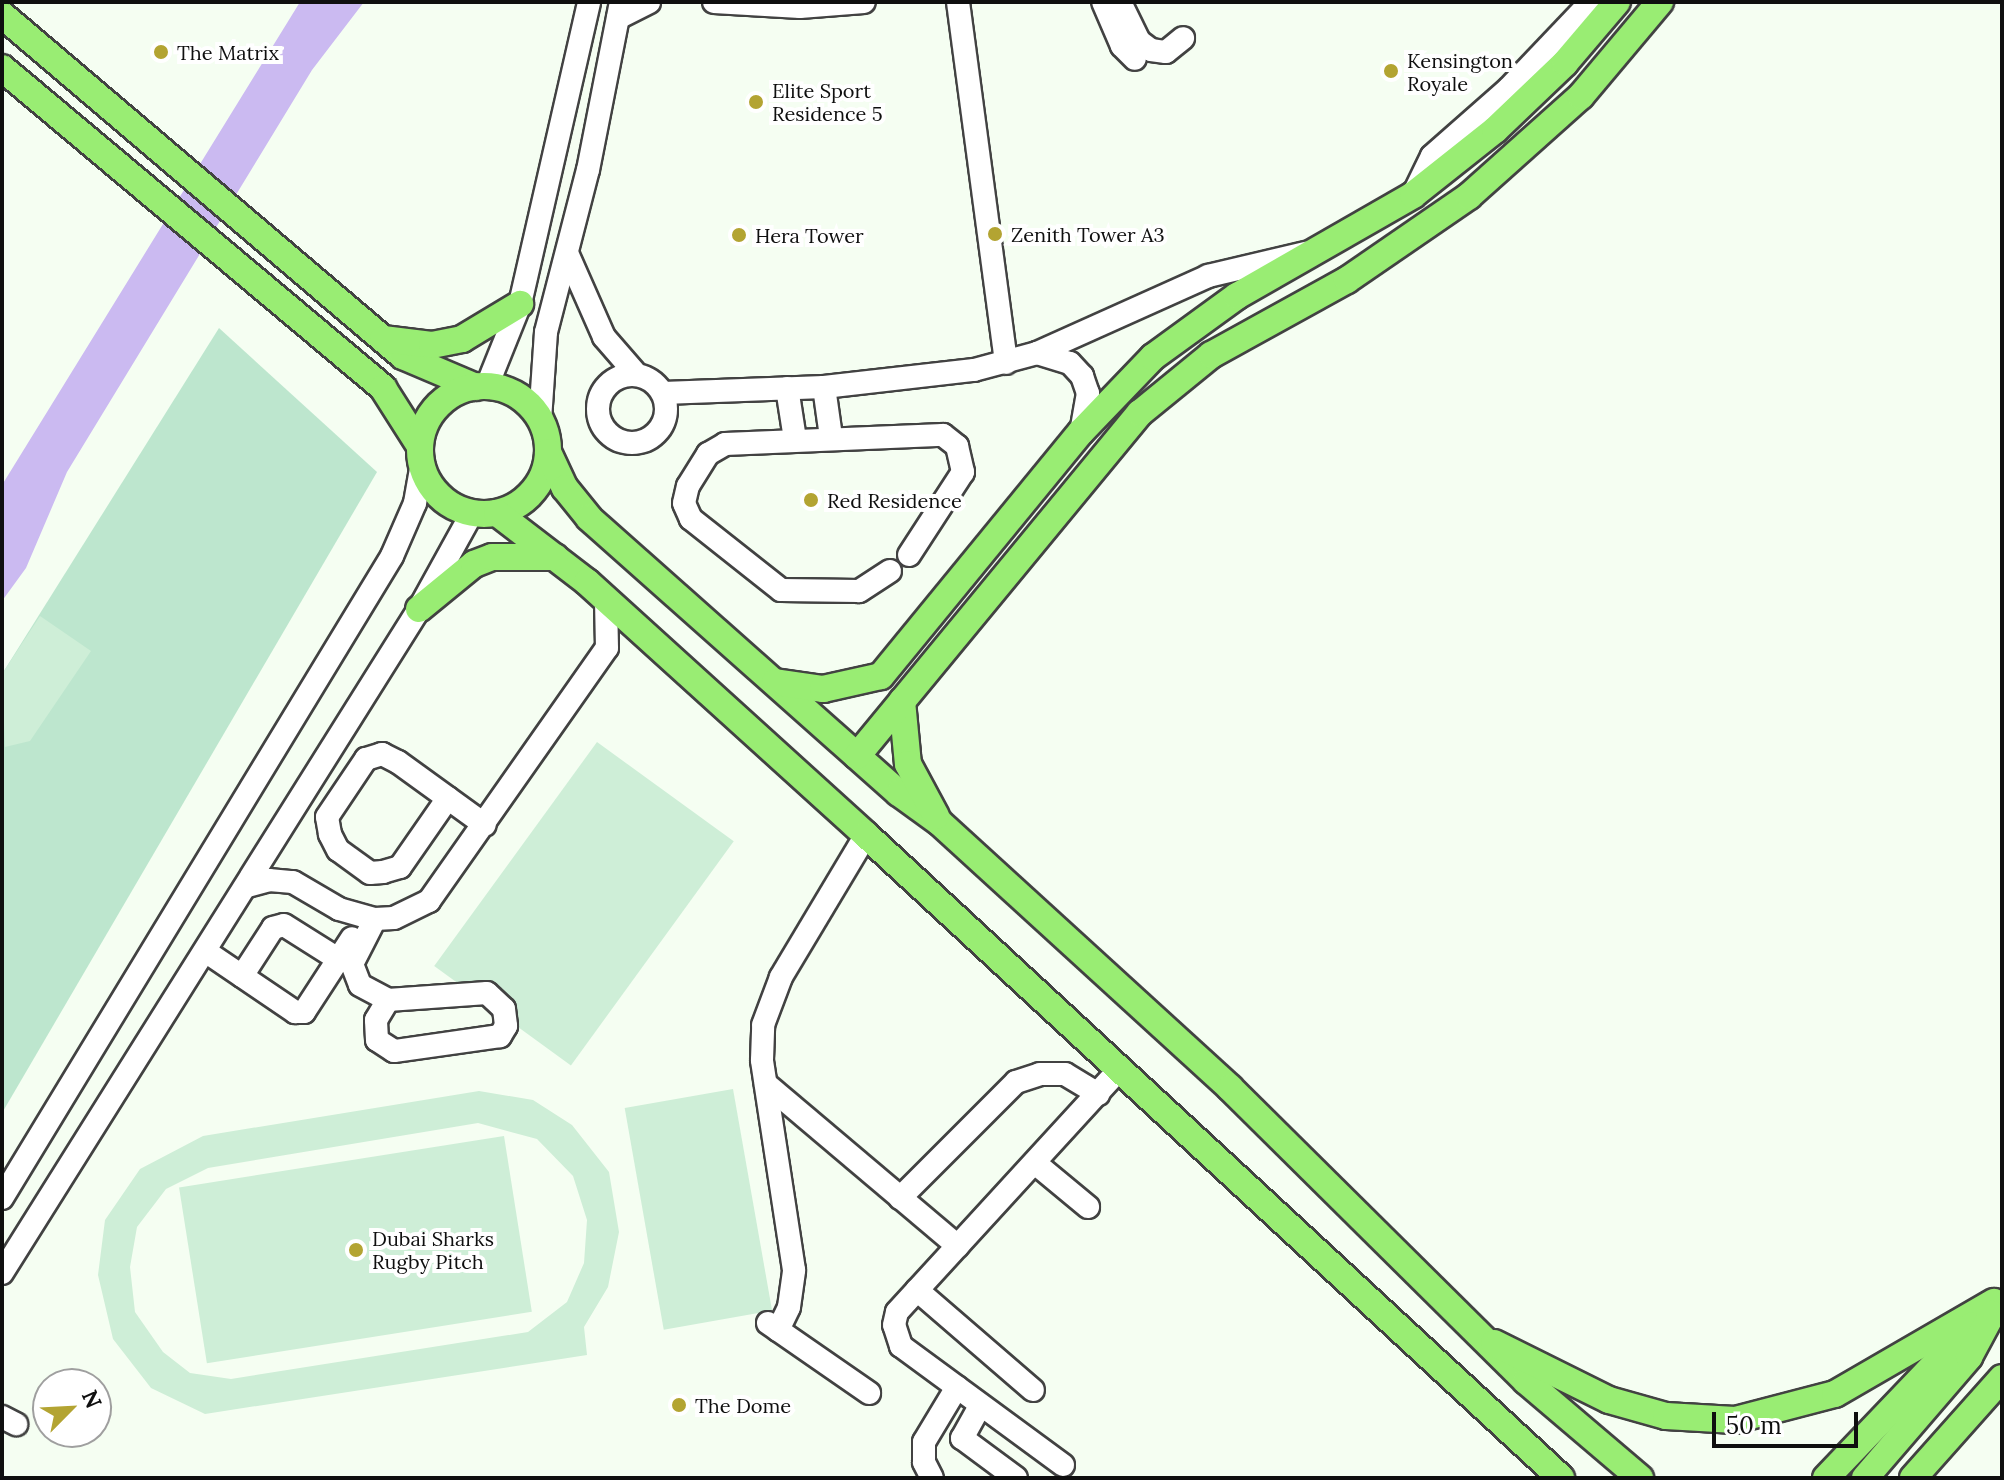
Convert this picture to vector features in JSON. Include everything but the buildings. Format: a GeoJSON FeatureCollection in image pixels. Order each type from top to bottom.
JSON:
{"type":"FeatureCollection","features":[{"type":"Feature","properties":{"kind":"main road"},"geometry":{"type":"LineString","coordinates":[[775,682],[823,689],[881,676],[1081,432],[1144,366],[1194,325],[1413,195],[1495,130],[1565,63],[1617,2]]}},
{"type":"Feature","properties":{"kind":"main road"},"geometry":{"type":"LineString","coordinates":[[857,756],[1140,413],[1211,355],[1347,280],[1469,196],[1581,96],[1660,2]]}},
{"type":"Feature","properties":{"kind":"main road"},"geometry":{"type":"LineString","coordinates":[[2,15],[383,339],[422,367],[518,396],[540,420],[548,452],[565,488],[589,518],[857,756],[939,822],[1230,1088],[1484,1339],[1640,1478]]}},
{"type":"Feature","properties":{"kind":"main road"},"geometry":{"type":"LineString","coordinates":[[2,68],[383,388],[421,455],[435,491],[485,513],[555,557],[652,642],[866,835],[1561,1478]]}},
{"type":"Feature","properties":{"kind":"main road"},"geometry":{"type":"LineString","coordinates":[[383,339],[432,345],[462,339],[520,304]]}},
{"type":"Feature","properties":{"kind":"main road"},"geometry":{"type":"LineString","coordinates":[[421,455],[432,413],[444,400],[481,386]]}},
{"type":"Feature","properties":{"kind":"main road"},"geometry":{"type":"LineString","coordinates":[[485,513],[527,498],[539,485],[548,452]]}},
{"type":"Feature","properties":{"kind":"main road"},"geometry":{"type":"LineString","coordinates":[[419,609],[474,564],[492,557],[555,557]]}},
{"type":"Feature","properties":{"kind":"main road"},"geometry":{"type":"LineString","coordinates":[[902,701],[901,733],[908,764],[939,822]]}},
{"type":"Feature","properties":{"kind":"main road"},"geometry":{"type":"LineString","coordinates":[[1484,1339],[1609,1400],[1666,1416],[1735,1420],[1835,1394],[1998,1298]]}},
{"type":"Feature","properties":{"kind":"main road"},"geometry":{"type":"LineString","coordinates":[[1826,1478],[1998,1298]]}},
{"type":"Feature","properties":{"kind":"main road"},"geometry":{"type":"LineString","coordinates":[[1865,1478],[1969,1357],[1986,1331],[1998,1298]]}},
{"type":"Feature","properties":{"kind":"main road"},"geometry":{"type":"LineString","coordinates":[[1913,1478],[2002,1378]]}},
{"type":"Feature","properties":{"kind":"main road"},"geometry":{"type":"LineString","coordinates":[[1933,1478],[1956,1430]]}},
{"type":"Feature","properties":{"kind":"street"},"geometry":{"type":"LineString","coordinates":[[481,386],[520,304],[589,2]]}},
{"type":"Feature","properties":{"kind":"street"},"geometry":{"type":"LineString","coordinates":[[540,420],[541,361],[619,10],[649,2]]}},
{"type":"Feature","properties":{"kind":"street"},"geometry":{"type":"LineString","coordinates":[[714,2],[800,7],[864,2]]}},
{"type":"Feature","properties":{"kind":"street"},"geometry":{"type":"LineString","coordinates":[[958,2],[1006,363]]}},
{"type":"Feature","properties":{"kind":"street"},"geometry":{"type":"LineString","coordinates":[[1103,2],[1122,46],[1135,59]]}},
{"type":"Feature","properties":{"kind":"street"},"geometry":{"type":"LineString","coordinates":[[1120,2],[1139,41],[1151,50],[1166,52],[1183,38]]}},
{"type":"Feature","properties":{"kind":"street"},"geometry":{"type":"LineString","coordinates":[[1413,195],[1427,162],[1509,88],[1591,2]]}},
{"type":"Feature","properties":{"kind":"street"},"geometry":{"type":"LineString","coordinates":[[567,252],[604,337],[637,375],[663,393],[824,387],[1006,363],[1037,353],[1208,276],[1314,252]]}},
{"type":"Feature","properties":{"kind":"street"},"geometry":{"type":"LineString","coordinates":[[1037,353],[1070,363],[1082,376],[1088,393],[1081,432]]}},
{"type":"Feature","properties":{"kind":"street"},"geometry":{"type":"LineString","coordinates":[[637,375],[608,385],[599,404],[602,425],[618,440],[639,443],[657,433],[666,414],[663,393]]}},
{"type":"Feature","properties":{"kind":"street"},"geometry":{"type":"LineString","coordinates":[[824,387],[831,437]]}},
{"type":"Feature","properties":{"kind":"street"},"geometry":{"type":"LineString","coordinates":[[787,388],[795,439]]}},
{"type":"Feature","properties":{"kind":"street"},"geometry":{"type":"LineString","coordinates":[[890,571],[859,591],[781,590],[691,519],[685,494],[716,448],[795,439],[935,433],[957,446],[963,463],[959,480],[909,555]]}},
{"type":"Feature","properties":{"kind":"street"},"geometry":{"type":"LineString","coordinates":[[2,1198],[402,539],[421,455]]}},
{"type":"Feature","properties":{"kind":"street"},"geometry":{"type":"LineString","coordinates":[[2,1273],[111,1093],[247,886],[419,609],[485,513]]}},
{"type":"Feature","properties":{"kind":"street"},"geometry":{"type":"LineString","coordinates":[[247,886],[281,880],[304,886],[339,909],[370,918],[394,918],[429,901],[607,648],[606,602]]}},
{"type":"Feature","properties":{"kind":"street"},"geometry":{"type":"LineString","coordinates":[[607,648],[652,642]]}},
{"type":"Feature","properties":{"kind":"street"},"geometry":{"type":"LineString","coordinates":[[448,798],[400,867],[370,873],[338,850],[330,834],[327,817],[366,759],[382,754],[448,798],[485,825]]}},
{"type":"Feature","properties":{"kind":"street"},"geometry":{"type":"LineString","coordinates":[[866,835],[773,993],[761,1042],[794,1270],[789,1307],[772,1326],[869,1393]]}},
{"type":"Feature","properties":{"kind":"street"},"geometry":{"type":"LineString","coordinates":[[276,840],[304,886]]}},
{"type":"Feature","properties":{"kind":"street"},"geometry":{"type":"LineString","coordinates":[[205,951],[295,1012],[304,1012],[338,959],[370,918]]}},
{"type":"Feature","properties":{"kind":"street"},"geometry":{"type":"LineString","coordinates":[[370,918],[352,964],[353,974],[360,985],[388,1000],[487,993],[504,1009],[506,1026],[500,1036],[394,1051],[377,1040],[376,1020],[388,1000]]}},
{"type":"Feature","properties":{"kind":"street"},"geometry":{"type":"LineString","coordinates":[[242,976],[273,928],[284,925],[338,959]]}},
{"type":"Feature","properties":{"kind":"street"},"geometry":{"type":"LineString","coordinates":[[111,1093],[138,1035],[136,1022],[121,1006]]}},
{"type":"Feature","properties":{"kind":"street"},"geometry":{"type":"LineString","coordinates":[[1063,1465],[980,1406],[897,1340],[895,1318],[917,1290],[1119,1070]]}},
{"type":"Feature","properties":{"kind":"street"},"geometry":{"type":"LineString","coordinates":[[900,1198],[1016,1082],[1053,1073],[1077,1079],[1098,1094]]}},
{"type":"Feature","properties":{"kind":"street"},"geometry":{"type":"LineString","coordinates":[[766,1084],[958,1246]]}},
{"type":"Feature","properties":{"kind":"street"},"geometry":{"type":"LineString","coordinates":[[1035,1163],[1088,1207]]}},
{"type":"Feature","properties":{"kind":"street"},"geometry":{"type":"LineString","coordinates":[[917,1290],[1033,1390]]}},
{"type":"Feature","properties":{"kind":"street"},"geometry":{"type":"LineString","coordinates":[[932,1478],[924,1462],[924,1442],[957,1387]]}},
{"type":"Feature","properties":{"kind":"street"},"geometry":{"type":"LineString","coordinates":[[980,1406],[962,1438],[1016,1478]]}},
{"type":"Feature","properties":{"kind":"green space"},"geometry":{"type":"Polygon","coordinates":[[[219,328],[377,472],[2,1113],[2,674],[219,328]]]}},
{"type":"Feature","properties":{"kind":"green space"},"geometry":{"type":"Polygon","coordinates":[[[40,616],[91,651],[30,741],[5,747],[2,674],[40,616]]]}},
{"type":"Feature","properties":{"kind":"green space"},"geometry":{"type":"Polygon","coordinates":[[[597,742],[734,841],[571,1065],[434,966],[597,742]]]}},
{"type":"Feature","properties":{"kind":"green space"},"geometry":{"type":"Polygon","coordinates":[[[733,1089],[772,1311],[664,1330],[625,1108],[733,1089]]]}},
{"type":"Feature","properties":{"kind":"green space"},"geometry":{"type":"Polygon","coordinates":[[[479,1091],[533,1100],[572,1125],[609,1172],[619,1232],[608,1287],[584,1327],[587,1355],[205,1414],[151,1388],[113,1339],[98,1275],[105,1220],[140,1169],[203,1136],[479,1091]],[[478,1123],[208,1168],[166,1189],[137,1227],[130,1267],[135,1312],[163,1352],[190,1373],[231,1379],[528,1332],[567,1302],[584,1263],[587,1220],[573,1176],[537,1139],[478,1123]]]}},
{"type":"Feature","properties":{"kind":"green space","name":"Dubai Sharks Rugby Pitch"},"geometry":{"type":"Polygon","coordinates":[[[504,1136],[532,1312],[207,1363],[179,1187],[504,1136]]]}},
{"type":"Feature","properties":{"kind":"shaded area"},"geometry":{"type":"Polygon","coordinates":[[[300,2],[364,2],[312,70],[67,472],[26,568],[2,601],[2,485],[300,2]]]}},
{"type":"Feature","properties":{"kind":"place","name":"The Matrix"},"geometry":{"type":"Point","coordinates":[161,52]}},
{"type":"Feature","properties":{"kind":"place","name":"Kensington Royale"},"geometry":{"type":"Point","coordinates":[1391,71]}},
{"type":"Feature","properties":{"kind":"place","name":"Elite Sport Residence 5"},"geometry":{"type":"Point","coordinates":[756,102]}},
{"type":"Feature","properties":{"kind":"place","name":"Zenith Tower A3"},"geometry":{"type":"Point","coordinates":[995,234]}},
{"type":"Feature","properties":{"kind":"place","name":"Hera Tower"},"geometry":{"type":"Point","coordinates":[739,235]}},
{"type":"Feature","properties":{"kind":"place","name":"Red Residence"},"geometry":{"type":"Point","coordinates":[811,500]}},
{"type":"Feature","properties":{"kind":"place","name":"Dubai Sharks Rugby Pitch"},"geometry":{"type":"Point","coordinates":[356,1250]}},
{"type":"Feature","properties":{"kind":"place","name":"The Dome"},"geometry":{"type":"Point","coordinates":[679,1405]}}]}
